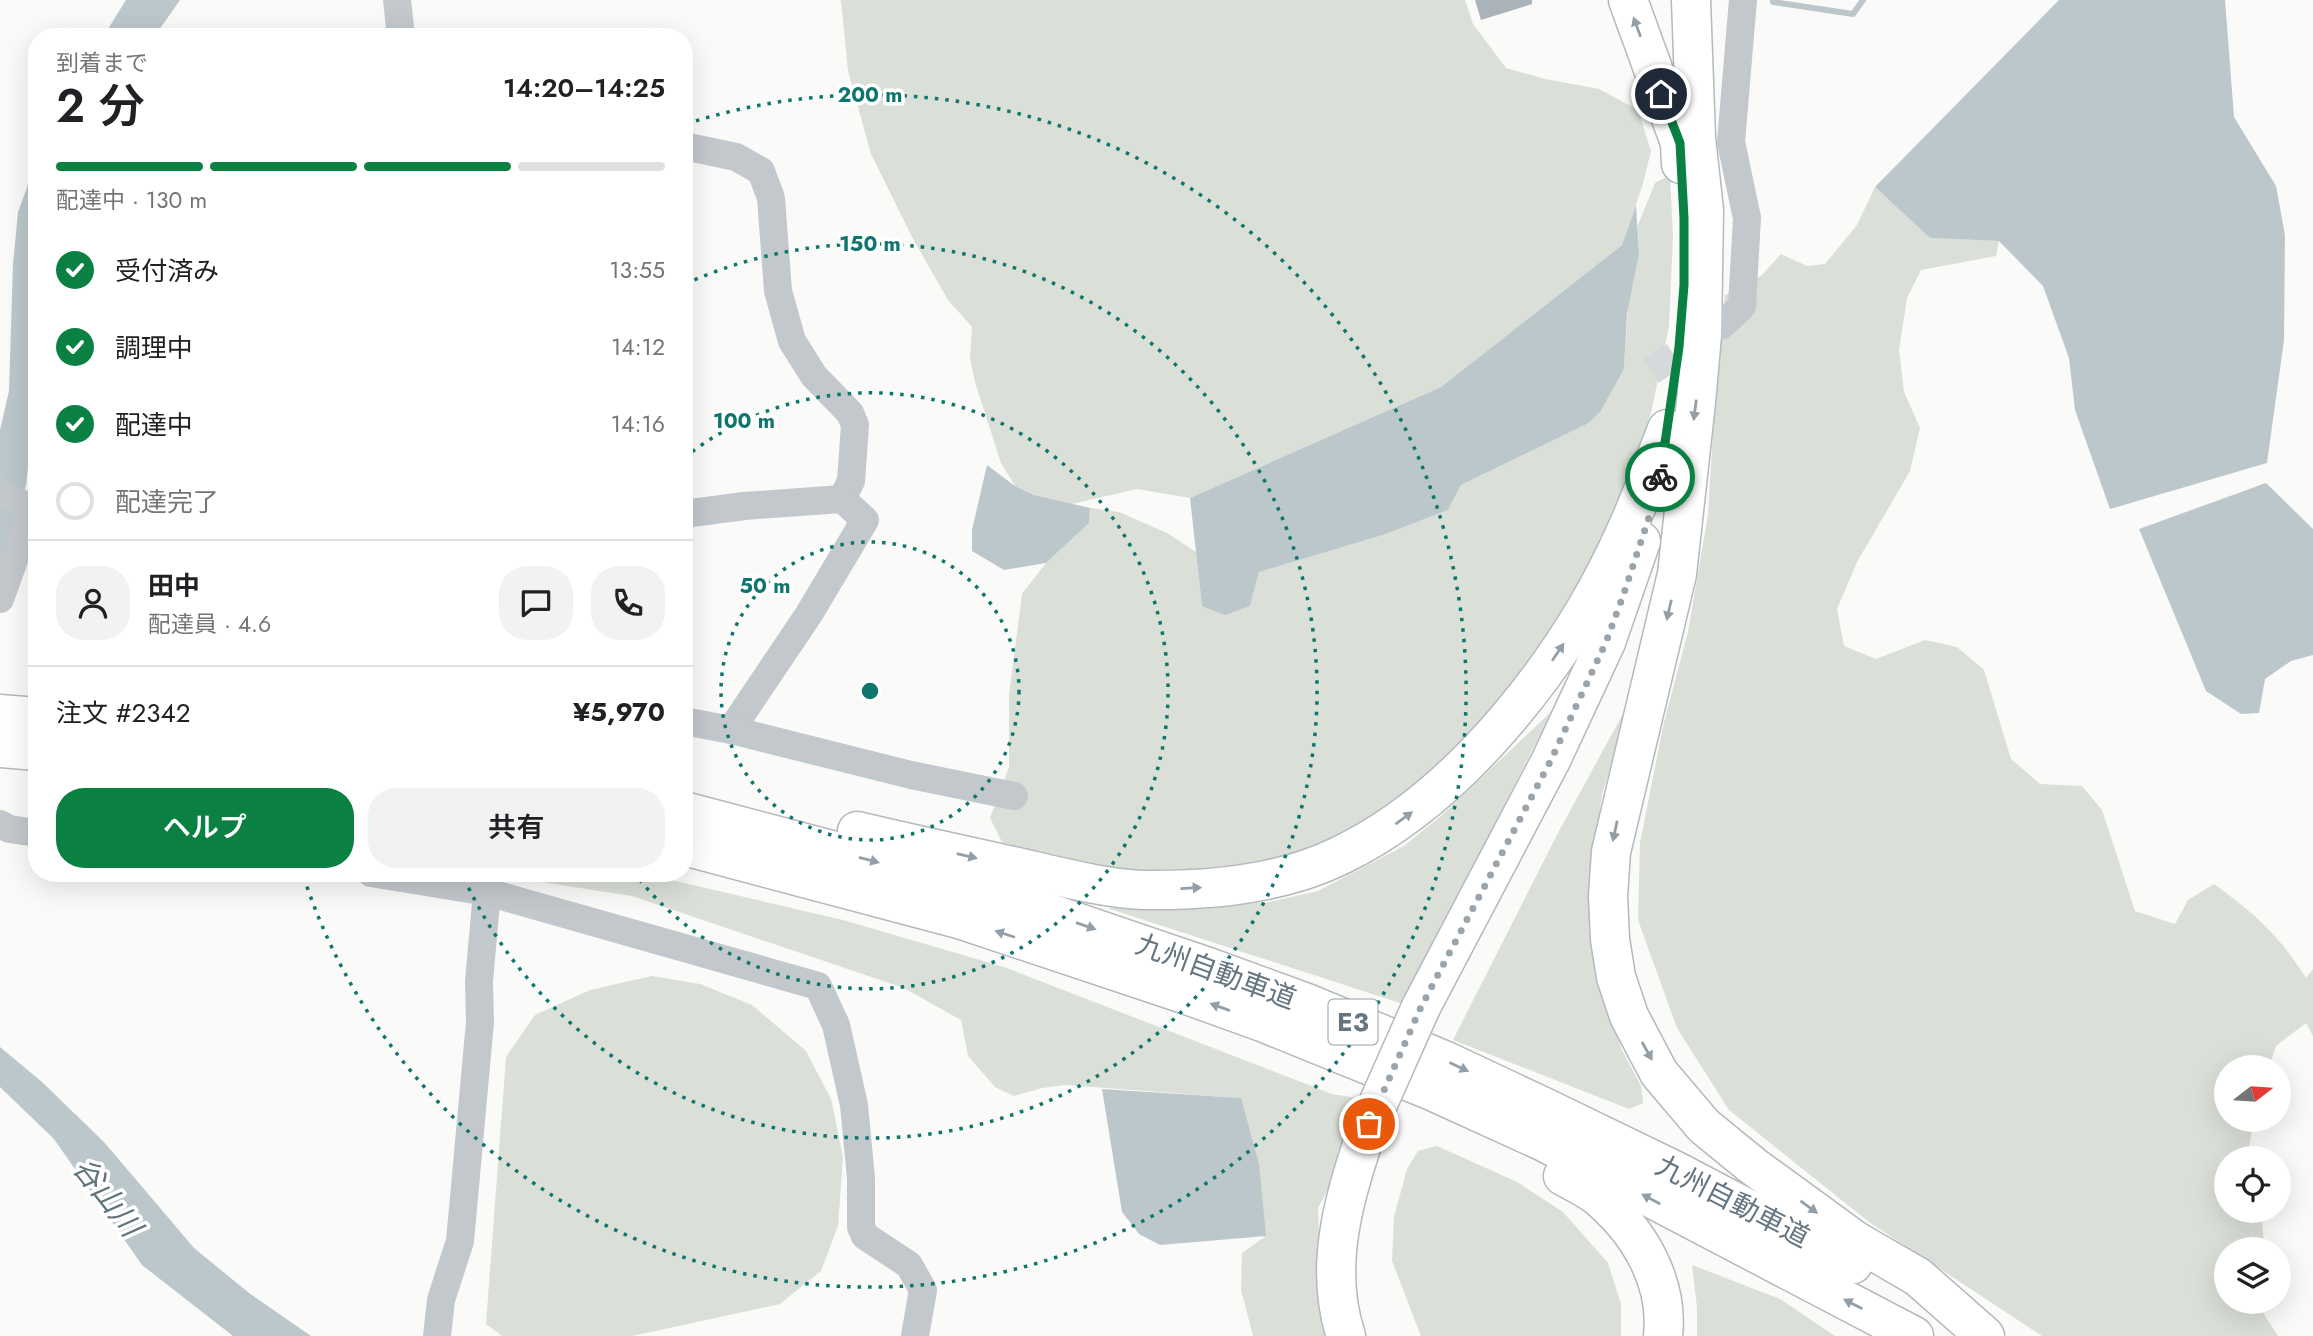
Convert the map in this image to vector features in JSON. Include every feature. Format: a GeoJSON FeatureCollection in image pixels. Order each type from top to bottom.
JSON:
{"type":"FeatureCollection","features":[{"type":"Feature","properties":{"kind":"highway"},"geometry":{"type":"LineString","coordinates":[[1346,1336],[1337,1292],[1336,1251],[1344,1204],[1431,1011],[1606,642],[1658,490],[1679,347],[1684,285],[1680,143],[1628,0]]}},
{"type":"Feature","properties":{"kind":"highway"},"geometry":{"type":"LineString","coordinates":[[1690,0],[1696,138],[1704,210],[1701,348],[1677,574],[1611,852],[1608,896],[1610,939],[1616,977],[1629,1016],[1659,1073],[1704,1126],[1856,1241],[1918,1278],[1983,1336]]}},
{"type":"Feature","properties":{"kind":"highway"},"geometry":{"type":"LineString","coordinates":[[693,799],[734,804],[1041,873],[1140,890],[1196,889],[1254,882],[1292,874],[1339,857],[1399,822],[1426,801],[1459,771],[1525,697],[1579,621],[1625,535],[1667,429]]}},
{"type":"Feature","properties":{"kind":"highway"},"geometry":{"type":"LineString","coordinates":[[1431,1011],[1573,758],[1619,661],[1688,469]]}},
{"type":"Feature","properties":{"kind":"highway"},"geometry":{"type":"LineString","coordinates":[[0,714],[28,716]]}},
{"type":"Feature","properties":{"kind":"highway"},"geometry":{"type":"LineString","coordinates":[[0,748],[28,750]]}},
{"type":"Feature","properties":{"kind":"highway","name":"九州自動車道"},"geometry":{"type":"LineString","coordinates":[[693,813],[979,889],[1307,1003],[1446,1061],[1676,1171],[1910,1293],[1983,1336]]}},
{"type":"Feature","properties":{"kind":"highway","name":"九州自動車道"},"geometry":{"type":"LineString","coordinates":[[693,848],[962,920],[1262,1022],[1432,1091],[1544,1142],[1914,1336]]}},
{"type":"Feature","properties":{"kind":"highway"},"geometry":{"type":"LineString","coordinates":[[1262,1022],[1352,1077],[1542,1163],[1595,1195],[1640,1242],[1655,1271],[1663,1300],[1663,1336]]}},
{"type":"Feature","properties":{"kind":"highway"},"geometry":{"type":"LineString","coordinates":[[1368,1336],[1356,1288],[1356,1252],[1378,1127]]}},
{"type":"Feature","properties":{"kind":"street"},"geometry":{"type":"LineString","coordinates":[[397,0],[400,28]]}},
{"type":"Feature","properties":{"kind":"street"},"geometry":{"type":"LineString","coordinates":[[1723,325],[1742,306],[1744,281],[1747,218],[1731,142],[1743,0]]}},
{"type":"Feature","properties":{"kind":"street"},"geometry":{"type":"LineString","coordinates":[[693,148],[736,157],[761,171],[771,198],[778,291],[792,341],[814,376],[850,413],[855,425],[851,481],[842,499]]}},
{"type":"Feature","properties":{"kind":"street"},"geometry":{"type":"LineString","coordinates":[[0,492],[28,508]]}},
{"type":"Feature","properties":{"kind":"street"},"geometry":{"type":"LineString","coordinates":[[693,513],[842,499],[864,520],[809,614],[731,730]]}},
{"type":"Feature","properties":{"kind":"street"},"geometry":{"type":"LineString","coordinates":[[0,599],[28,521]]}},
{"type":"Feature","properties":{"kind":"street"},"geometry":{"type":"LineString","coordinates":[[693,723],[911,775],[1014,796]]}},
{"type":"Feature","properties":{"kind":"street"},"geometry":{"type":"LineString","coordinates":[[0,824],[9,829],[28,832]]}},
{"type":"Feature","properties":{"kind":"street"},"geometry":{"type":"LineString","coordinates":[[437,1336],[441,1300],[460,1241],[480,1022],[479,981],[486,882],[818,986],[836,1025],[854,1105],[861,1178],[861,1227],[865,1236],[909,1265],[923,1290],[915,1336]]}},
{"type":"Feature","properties":{"kind":"shaded area"},"geometry":{"type":"Polygon","coordinates":[[[838,0],[1465,0],[1473,24],[1506,68],[1545,79],[1599,89],[1638,110],[1651,151],[1622,245],[1441,387],[1190,498],[1137,489],[1072,504],[1034,495],[1015,486],[1001,463],[975,382],[970,358],[972,327],[948,300],[913,239],[871,154],[848,71],[841,1],[838,0]]]}},
{"type":"Feature","properties":{"kind":"shaded area"},"geometry":{"type":"Polygon","coordinates":[[[1670,175],[1673,236],[1669,326],[1651,413],[1597,551],[1565,606],[1487,723],[1365,827],[1296,856],[1221,870],[1154,876],[1066,863],[1002,842],[990,818],[1009,767],[1009,695],[1022,594],[1046,563],[1089,523],[1090,508],[1119,512],[1167,533],[1196,552],[1202,606],[1250,606],[1259,572],[1383,535],[1448,510],[1461,485],[1587,424],[1624,369],[1628,309],[1639,254],[1638,225],[1655,183],[1670,175]]]}},
{"type":"Feature","properties":{"kind":"shaded area"},"geometry":{"type":"Polygon","coordinates":[[[1875,187],[1930,238],[1999,241],[1996,256],[1921,270],[1907,298],[1899,350],[1904,392],[1920,428],[1910,471],[1857,562],[1837,609],[1844,646],[1876,659],[1925,640],[1957,647],[1984,670],[2011,759],[2040,784],[2082,786],[2102,810],[2135,911],[2175,924],[2188,900],[2214,884],[2265,926],[2286,949],[2306,978],[2313,969],[2313,1036],[2306,1023],[2276,1046],[2273,1055],[2214,1055],[2214,1132],[2252,1132],[2249,1146],[2214,1146],[2214,1223],[2262,1223],[2263,1237],[2214,1237],[2214,1314],[2264,1314],[2278,1336],[2042,1336],[1869,1222],[1729,1110],[1677,1028],[1638,920],[1640,843],[1664,722],[1688,632],[1708,515],[1716,382],[1725,295],[1762,275],[1781,254],[1807,266],[1825,264],[1857,225],[1875,187]]]}},
{"type":"Feature","properties":{"kind":"shaded area"},"geometry":{"type":"Polygon","coordinates":[[[1630,701],[1602,795],[1588,895],[1598,974],[1622,1050],[1641,1086],[1643,1103],[1629,1109],[1453,1040],[1559,831],[1630,701]]]}},
{"type":"Feature","properties":{"kind":"shaded area"},"geometry":{"type":"Polygon","coordinates":[[[1552,711],[1403,1004],[1107,908],[1194,907],[1269,902],[1318,891],[1404,846],[1442,815],[1552,711]]]}},
{"type":"Feature","properties":{"kind":"shaded area"},"geometry":{"type":"Polygon","coordinates":[[[541,882],[680,882],[843,920],[1004,967],[1332,1094],[1357,1098],[1348,1151],[1318,1208],[1320,1270],[1333,1336],[1253,1336],[1241,1290],[1242,1253],[1266,1236],[1240,1098],[1066,1085],[1014,1096],[995,1087],[968,1056],[961,1020],[904,988],[632,896],[541,882]]]}},
{"type":"Feature","properties":{"kind":"shaded area"},"geometry":{"type":"Polygon","coordinates":[[[652,976],[700,984],[752,1005],[806,1051],[831,1099],[843,1157],[838,1226],[821,1271],[780,1304],[632,1336],[502,1336],[486,1324],[506,1057],[535,1015],[590,990],[652,976]]]}},
{"type":"Feature","properties":{"kind":"shaded area"},"geometry":{"type":"Polygon","coordinates":[[[1437,1146],[1517,1182],[1563,1212],[1608,1263],[1621,1304],[1621,1336],[1421,1336],[1392,1261],[1394,1217],[1407,1169],[1418,1151],[1437,1146]]]}},
{"type":"Feature","properties":{"kind":"shaded area"},"geometry":{"type":"Polygon","coordinates":[[[1692,1265],[1780,1299],[1835,1336],[1697,1336],[1692,1265]]]}},
{"type":"Feature","properties":{"kind":"water"},"geometry":{"type":"Polygon","coordinates":[[[126,0],[180,0],[160,28],[109,28],[126,0]]]}},
{"type":"Feature","properties":{"kind":"water"},"geometry":{"type":"Polygon","coordinates":[[[2059,0],[2225,0],[2234,117],[2276,186],[2285,235],[2284,340],[2267,463],[2110,509],[2075,410],[2069,358],[2043,286],[1999,241],[1930,238],[1875,187],[2059,0]]]}},
{"type":"Feature","properties":{"kind":"water"},"geometry":{"type":"Polygon","coordinates":[[[28,185],[28,468],[26,485],[0,573],[0,430],[9,391],[13,264],[18,212],[28,185]]]}},
{"type":"Feature","properties":{"kind":"water"},"geometry":{"type":"Polygon","coordinates":[[[1636,205],[1639,254],[1627,314],[1624,369],[1600,412],[1587,424],[1461,485],[1448,510],[1383,535],[1259,572],[1250,606],[1225,615],[1202,606],[1190,498],[1441,387],[1622,245],[1636,205]]]}},
{"type":"Feature","properties":{"kind":"water"},"geometry":{"type":"Polygon","coordinates":[[[987,465],[1015,486],[1034,495],[1090,508],[1089,523],[1046,563],[1004,570],[972,551],[972,530],[987,465]]]}},
{"type":"Feature","properties":{"kind":"water"},"geometry":{"type":"Polygon","coordinates":[[[2266,483],[2313,529],[2313,655],[2291,661],[2265,679],[2259,713],[2241,714],[2206,691],[2139,529],[2266,483]]]}},
{"type":"Feature","properties":{"kind":"water","name":"谷山川"},"geometry":{"type":"Polygon","coordinates":[[[0,1047],[42,1082],[104,1142],[194,1248],[249,1293],[311,1336],[233,1336],[142,1265],[54,1139],[0,1087],[0,1047]]]}},
{"type":"Feature","properties":{"kind":"water"},"geometry":{"type":"Polygon","coordinates":[[[1102,1089],[1241,1098],[1259,1164],[1266,1236],[1160,1245],[1139,1234],[1122,1212],[1102,1089]]]}},
{"type":"Feature","properties":{"kind":"building"},"geometry":{"type":"Polygon","coordinates":[[[1475,0],[1532,0],[1532,4],[1481,20],[1475,0]]]}},
{"type":"Feature","properties":{"kind":"waterway"},"geometry":{"type":"LineString","coordinates":[[1773,0],[1853,14],[1863,0]]}},
{"type":"Feature","properties":{"kind":"tunnel"},"geometry":{"type":"LineString","coordinates":[[1651,371],[1711,332]]}},
{"type":"Feature","properties":{"kind":"way so far"},"geometry":{"type":"LineString","coordinates":[[1369,1124],[1421,1007],[1551,760],[1606,642],[1658,490],[1660,477]]}},
{"type":"Feature","properties":{"kind":"route"},"geometry":{"type":"LineString","coordinates":[[1660,477],[1679,347],[1684,285],[1680,143],[1661,94]]}}]}
